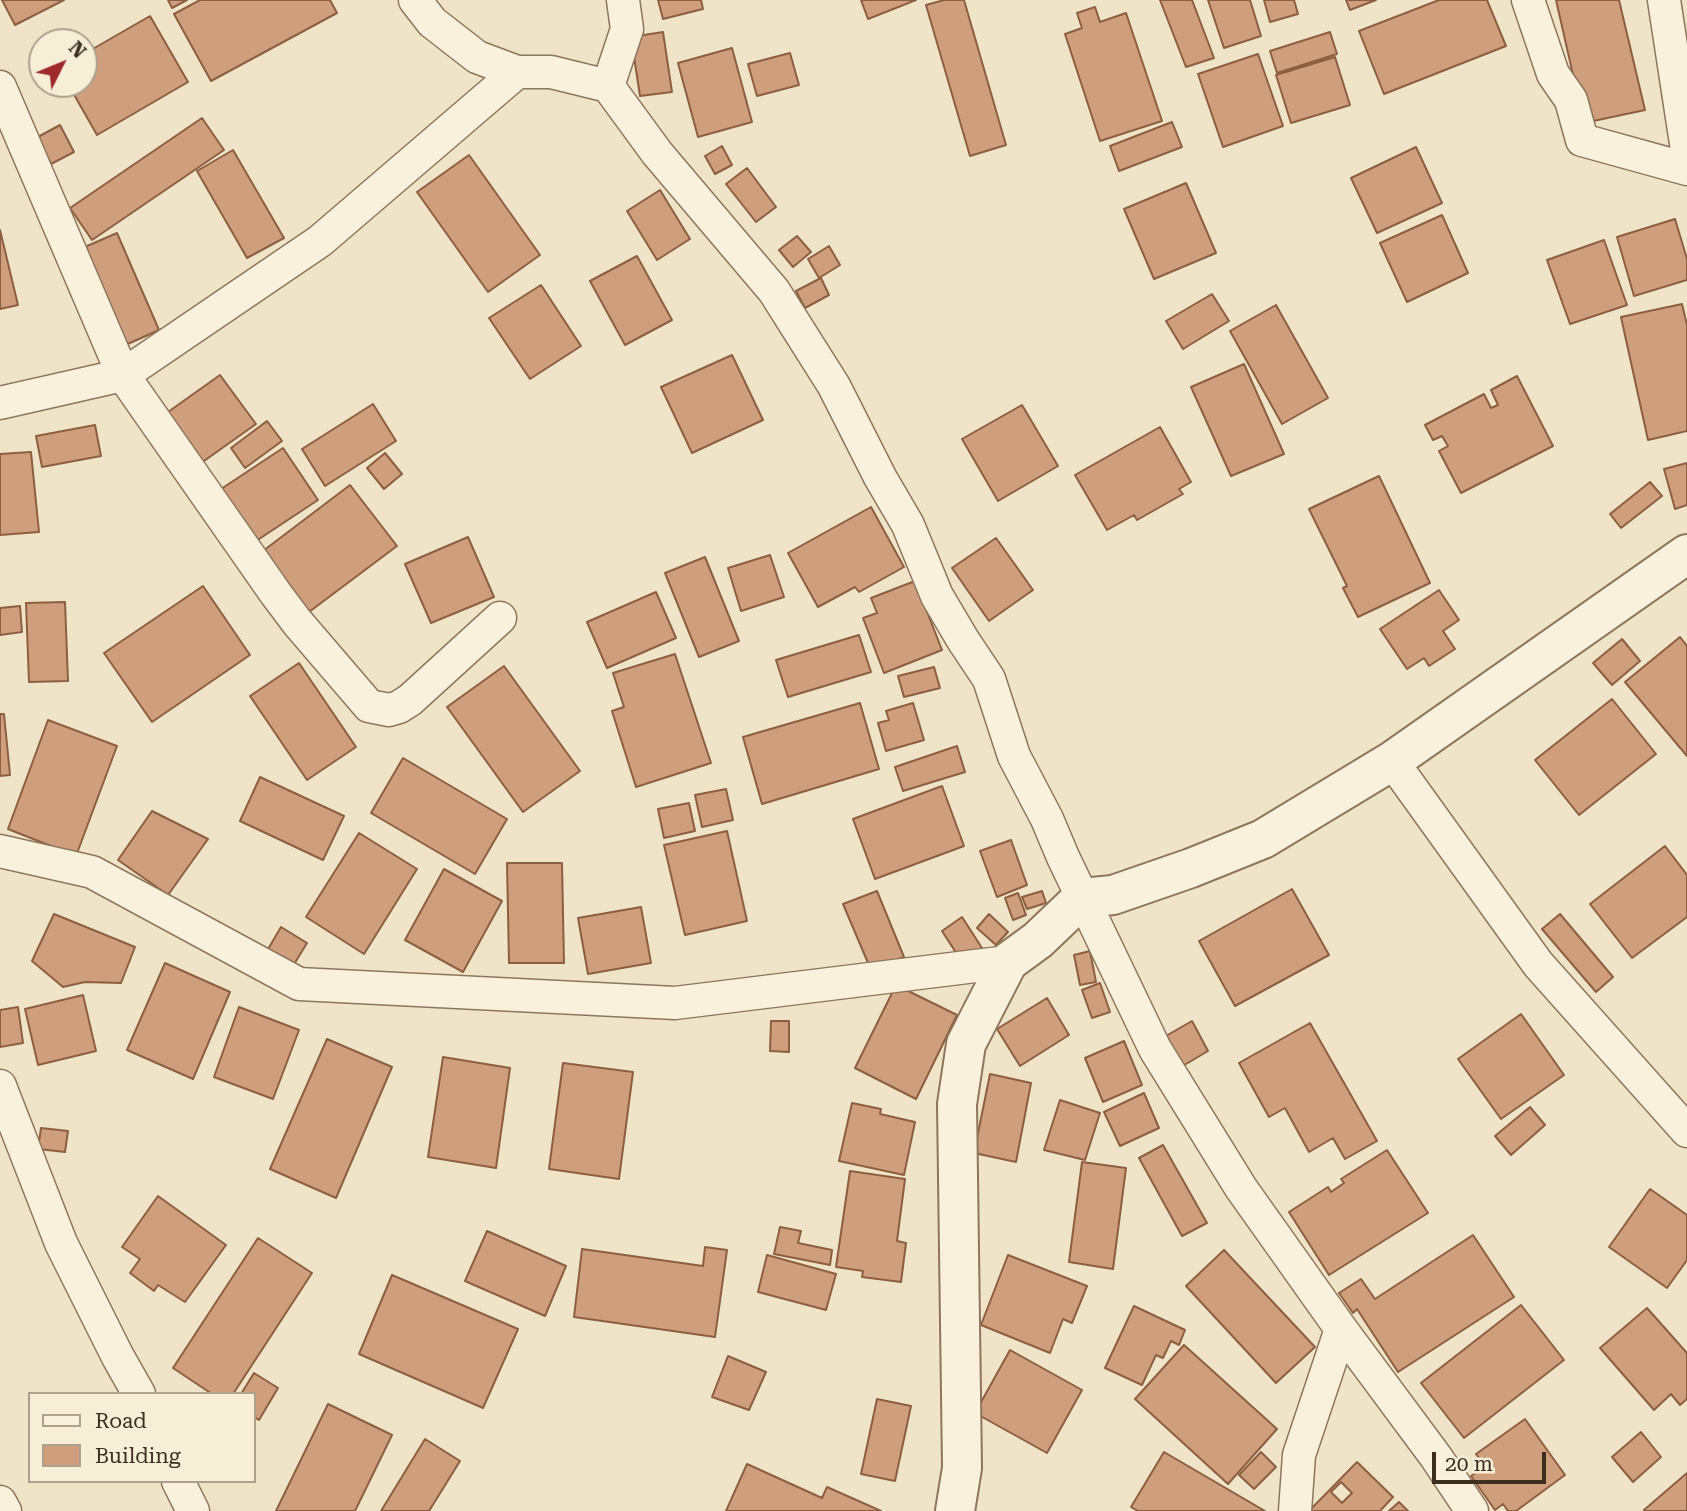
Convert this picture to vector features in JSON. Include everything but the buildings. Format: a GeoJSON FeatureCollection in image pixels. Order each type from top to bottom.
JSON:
{"type":"FeatureCollection","features":[{"type":"Feature","properties":{"kind":"street"},"geometry":{"type":"LineString","coordinates":[[415,0],[432,22],[477,57],[517,72],[551,72],[608,86],[657,153],[774,291],[834,386],[880,477],[908,525],[937,596],[989,679],[1014,757],[1047,819],[1155,1049],[1241,1188],[1436,1457],[1472,1511]]}},
{"type":"Feature","properties":{"kind":"street"},"geometry":{"type":"LineString","coordinates":[[608,86],[626,29],[623,0]]}},
{"type":"Feature","properties":{"kind":"street"},"geometry":{"type":"LineString","coordinates":[[1528,0],[1553,74],[1570,100],[1581,141],[1687,169]]}},
{"type":"Feature","properties":{"kind":"street"},"geometry":{"type":"LineString","coordinates":[[1664,0],[1687,150]]}},
{"type":"Feature","properties":{"kind":"street"},"geometry":{"type":"LineString","coordinates":[[0,403],[123,375],[320,241],[517,72]]}},
{"type":"Feature","properties":{"kind":"street"},"geometry":{"type":"LineString","coordinates":[[0,86],[123,375],[276,594],[369,706],[389,710],[410,700],[500,618]]}},
{"type":"Feature","properties":{"kind":"street"},"geometry":{"type":"LineString","coordinates":[[955,1511],[962,1468],[957,1104],[967,1044],[1008,962],[1038,940],[1082,898],[1113,895],[1263,839],[1392,761],[1687,554]]}},
{"type":"Feature","properties":{"kind":"street"},"geometry":{"type":"LineString","coordinates":[[1392,761],[1538,964],[1687,1131]]}},
{"type":"Feature","properties":{"kind":"street"},"geometry":{"type":"LineString","coordinates":[[0,851],[92,872],[299,984],[675,1003],[1008,962]]}},
{"type":"Feature","properties":{"kind":"street"},"geometry":{"type":"LineString","coordinates":[[0,1086],[61,1242],[138,1392]]}},
{"type":"Feature","properties":{"kind":"street"},"geometry":{"type":"LineString","coordinates":[[1295,1511],[1299,1455],[1341,1329]]}},
{"type":"Feature","properties":{"kind":"street"},"geometry":{"type":"LineString","coordinates":[[179,1483],[193,1511]]}},
{"type":"Feature","properties":{"kind":"street"},"geometry":{"type":"LineString","coordinates":[[0,1502],[5,1511]]}}]}
